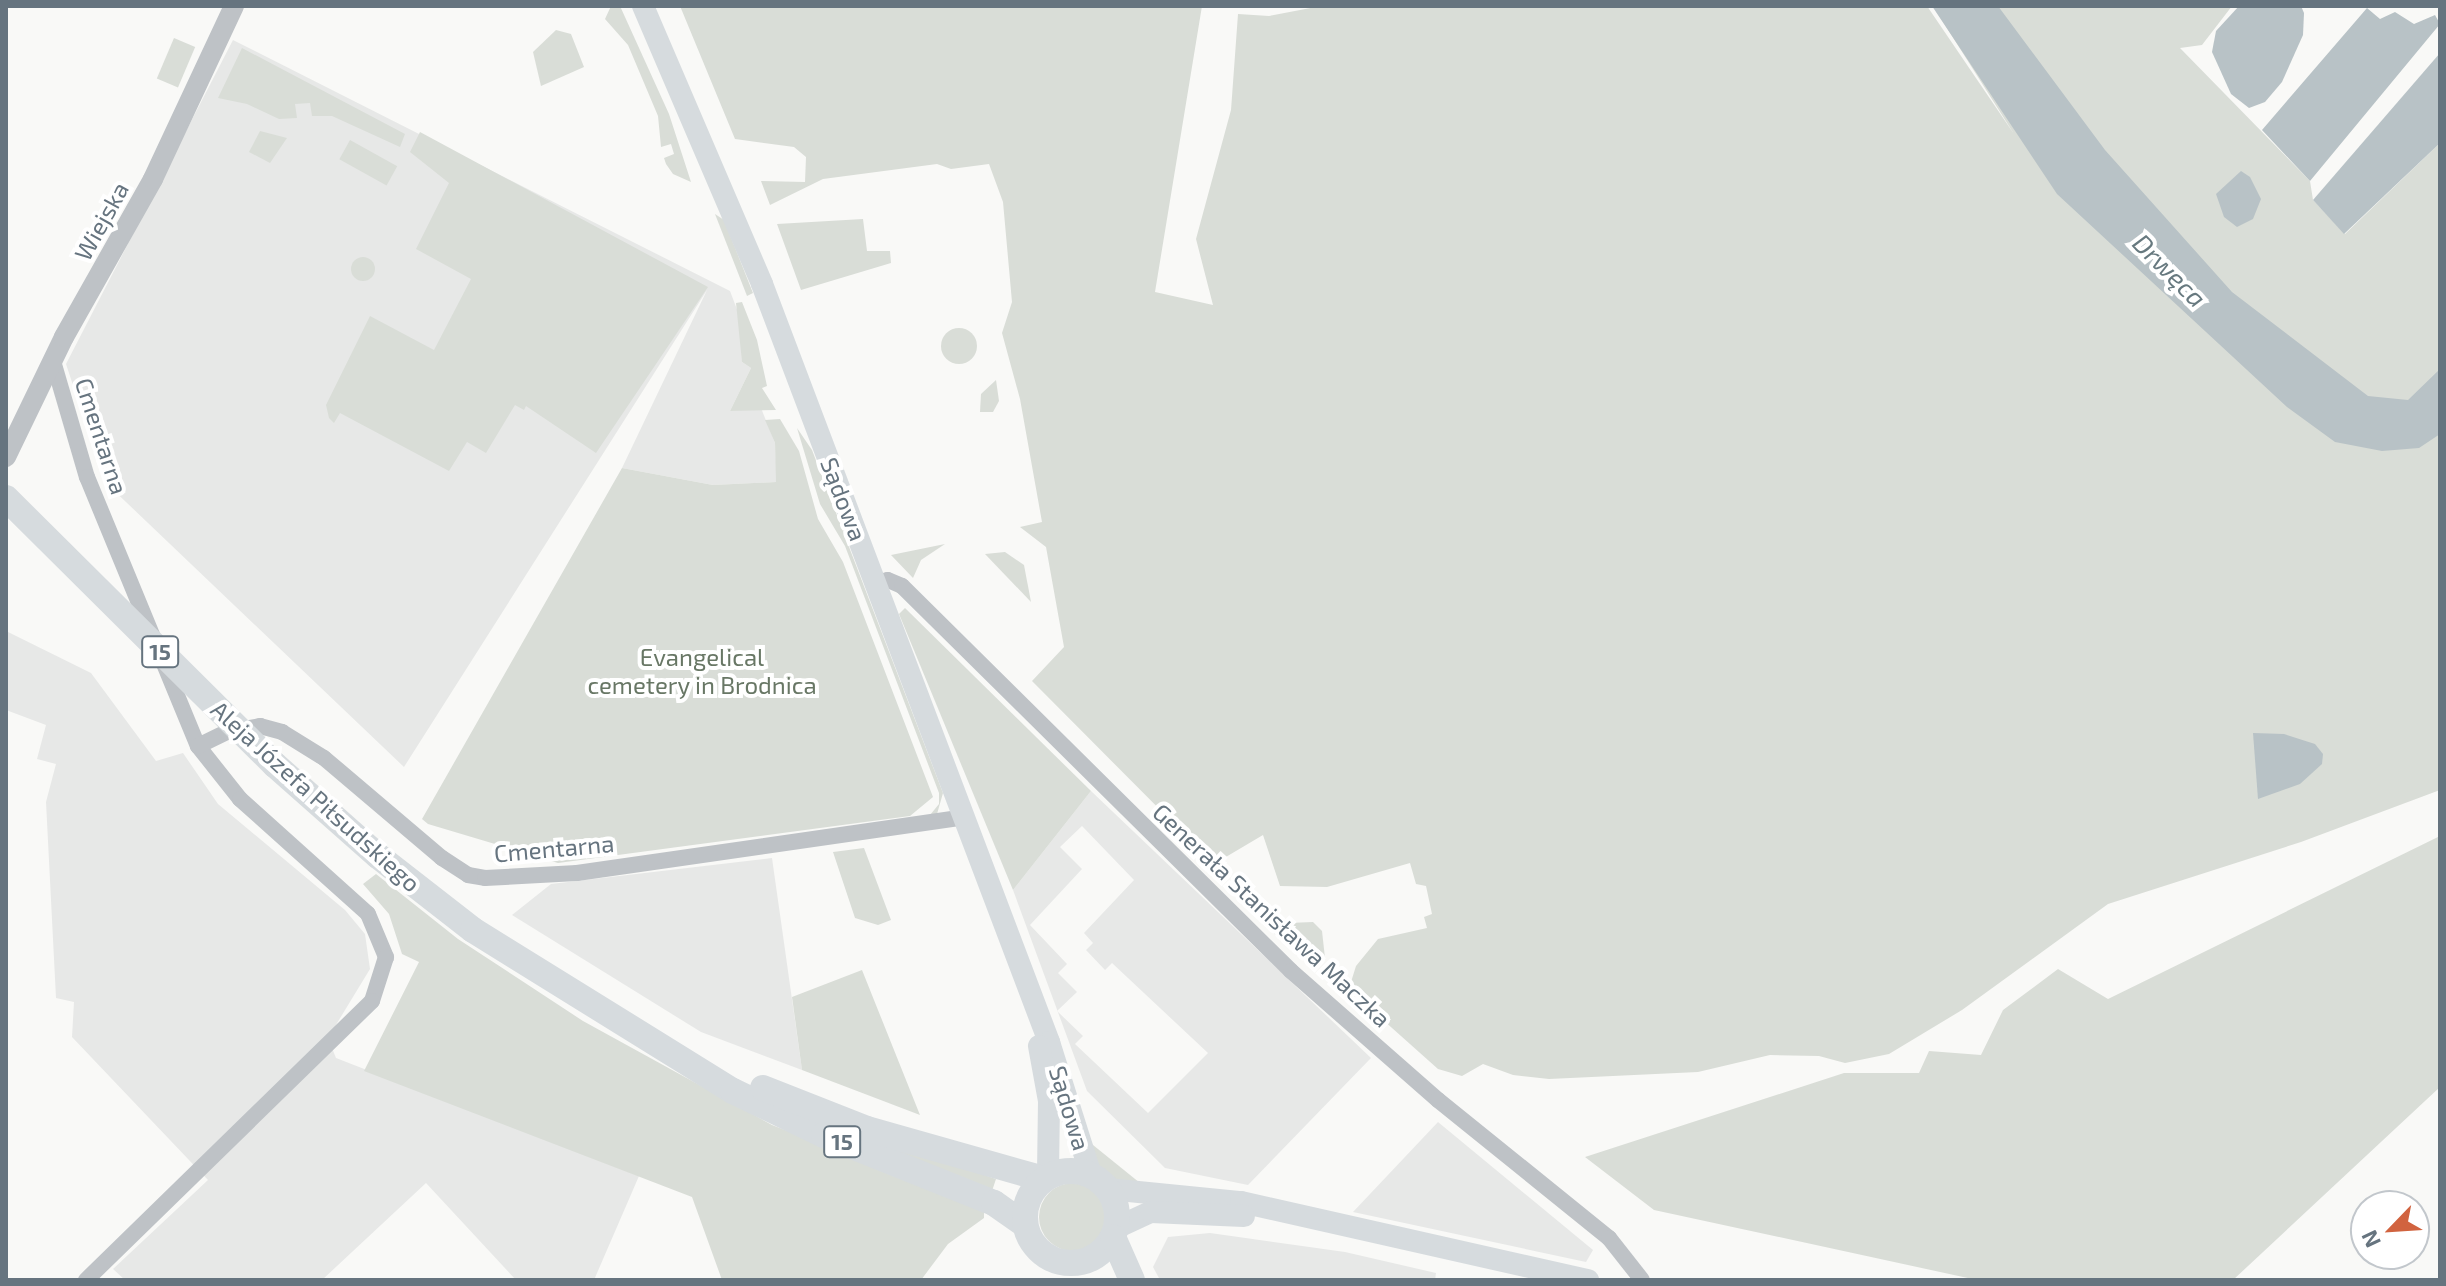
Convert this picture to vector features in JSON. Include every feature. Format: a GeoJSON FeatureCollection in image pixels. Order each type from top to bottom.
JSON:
{"type":"FeatureCollection","features":[{"type":"Feature","properties":{"kind":"main road","name":"Sądowa"},"geometry":{"type":"LineString","coordinates":[[648,11],[736,218],[1100,1182]]}},
{"type":"Feature","properties":{"kind":"main road","name":"Aleja Józefa Piłsudskiego"},"geometry":{"type":"LineString","coordinates":[[6,498],[316,803],[473,930],[733,1091],[824,1135],[994,1203],[1025,1225]]}},
{"type":"Feature","properties":{"kind":"main road","name":"Sądowa"},"geometry":{"type":"LineString","coordinates":[[1031,998],[1049,1101],[1046,1178]]}},
{"type":"Feature","properties":{"kind":"main road","name":"Aleja Józefa Piłsudskiego"},"geometry":{"type":"LineString","coordinates":[[663,1049],[867,1129],[1046,1178]]}},
{"type":"Feature","properties":{"kind":"main road","name":"15"},"geometry":{"type":"LineString","coordinates":[[1046,1178],[1069,1170],[1100,1182]]}},
{"type":"Feature","properties":{"kind":"main road"},"geometry":{"type":"LineString","coordinates":[[1025,1225],[1028,1199],[1046,1178]]}},
{"type":"Feature","properties":{"kind":"main road"},"geometry":{"type":"LineString","coordinates":[[1100,1182],[1215,1198],[1588,1280]]}},
{"type":"Feature","properties":{"kind":"main road"},"geometry":{"type":"LineString","coordinates":[[1100,1182],[1115,1201],[1114,1232],[1132,1280]]}},
{"type":"Feature","properties":{"kind":"main road"},"geometry":{"type":"LineString","coordinates":[[1064,1262],[1093,1258],[1114,1232],[1151,1212],[1289,1215]]}},
{"type":"Feature","properties":{"kind":"main road","name":"15"},"geometry":{"type":"LineString","coordinates":[[1025,1225],[1035,1245],[1086,1280]]}},
{"type":"Feature","properties":{"kind":"street","name":"Wiejska"},"geometry":{"type":"LineString","coordinates":[[6,457],[53,361],[153,179],[234,6]]}},
{"type":"Feature","properties":{"kind":"street","name":"Cmentarna"},"geometry":{"type":"LineString","coordinates":[[53,361],[87,477],[198,746],[240,799],[368,914],[386,957],[382,980],[372,1001],[333,1043],[86,1280]]}},
{"type":"Feature","properties":{"kind":"street","name":"Generała Stanisława Maczka"},"geometry":{"type":"LineString","coordinates":[[876,583],[888,580],[902,586],[1291,971],[1438,1100],[1623,1249],[1642,1280]]}},
{"type":"Feature","properties":{"kind":"street","name":"Cmentarna"},"geometry":{"type":"LineString","coordinates":[[198,746],[227,732],[260,726],[282,732],[324,758],[442,858],[468,875],[485,878],[593,871],[964,817]]}},
{"type":"Feature","properties":{"kind":"shaded area"},"geometry":{"type":"Polygon","coordinates":[[[233,40],[730,291],[741,320],[742,362],[751,368],[730,411],[761,408],[775,443],[777,482],[713,485],[622,468],[707,290],[404,767],[105,482],[66,364],[233,40]]]}},
{"type":"Feature","properties":{"kind":"shaded area"},"geometry":{"type":"Polygon","coordinates":[[[6,631],[91,673],[156,761],[183,753],[218,804],[345,910],[365,934],[370,969],[328,1038],[336,1058],[639,1176],[594,1280],[516,1280],[426,1183],[322,1280],[125,1280],[113,1269],[208,1180],[72,1037],[74,1002],[56,998],[46,802],[56,764],[37,759],[46,725],[6,710],[6,631]]]}},
{"type":"Feature","properties":{"kind":"shaded area"},"geometry":{"type":"Polygon","coordinates":[[[1091,791],[1371,1058],[1248,1185],[1165,1168],[1087,1091],[1058,1012],[1083,1036],[1075,1044],[1148,1113],[1208,1053],[1112,963],[1105,970],[1086,950],[1093,943],[1084,933],[1134,880],[1082,826],[1060,847],[1082,869],[1030,925],[1067,964],[1058,973],[1077,992],[1057,1011],[1013,890],[1091,791]]]}},
{"type":"Feature","properties":{"kind":"shaded area"},"geometry":{"type":"Polygon","coordinates":[[[772,858],[802,1070],[701,1032],[512,915],[551,884],[772,858]]]}},
{"type":"Feature","properties":{"kind":"shaded area"},"geometry":{"type":"Polygon","coordinates":[[[1438,1122],[1593,1250],[1586,1262],[1353,1212],[1438,1122]]]}},
{"type":"Feature","properties":{"kind":"shaded area"},"geometry":{"type":"Polygon","coordinates":[[[1210,1233],[1345,1252],[1436,1273],[1435,1280],[1160,1280],[1153,1267],[1168,1237],[1210,1233]]]}},
{"type":"Feature","properties":{"kind":"green space"},"geometry":{"type":"Polygon","coordinates":[[[611,6],[620,6],[669,114],[691,182],[673,174],[666,164],[664,158],[674,154],[671,144],[661,147],[658,116],[628,45],[605,19],[611,6]]]}},
{"type":"Feature","properties":{"kind":"green space"},"geometry":{"type":"Polygon","coordinates":[[[680,6],[1202,6],[1155,292],[1213,305],[1196,239],[1231,110],[1238,14],[1269,16],[1321,6],[1927,6],[2014,134],[1933,6],[2232,6],[2202,45],[2180,48],[2310,181],[2313,200],[2345,234],[2440,143],[2440,790],[2301,842],[2108,904],[1962,1010],[1889,1054],[1845,1063],[1819,1056],[1770,1055],[1698,1072],[1549,1079],[1513,1075],[1483,1064],[1462,1076],[1438,1069],[1364,1003],[1351,982],[1356,966],[1378,939],[1427,928],[1424,917],[1432,914],[1426,886],[1416,884],[1410,863],[1327,887],[1280,886],[1263,835],[1214,864],[1032,681],[1064,647],[1046,547],[1020,527],[1042,522],[1020,399],[1002,333],[1012,302],[1003,202],[989,164],[951,169],[937,164],[823,179],[770,205],[761,181],[805,182],[806,157],[794,147],[735,139],[680,6]]]}},
{"type":"Feature","properties":{"kind":"green space"},"geometry":{"type":"Polygon","coordinates":[[[556,30],[571,34],[584,67],[541,86],[533,52],[556,30]]]}},
{"type":"Feature","properties":{"kind":"green space"},"geometry":{"type":"Polygon","coordinates":[[[174,38],[195,47],[178,87],[157,79],[174,38]]]}},
{"type":"Feature","properties":{"kind":"green space"},"geometry":{"type":"Polygon","coordinates":[[[242,48],[405,134],[400,147],[332,116],[312,116],[310,103],[295,104],[297,118],[279,119],[247,104],[218,98],[242,48]]]}},
{"type":"Feature","properties":{"kind":"green space"},"geometry":{"type":"Polygon","coordinates":[[[260,131],[287,138],[270,163],[249,152],[260,131]]]}},
{"type":"Feature","properties":{"kind":"green space"},"geometry":{"type":"Polygon","coordinates":[[[420,132],[708,287],[596,453],[526,406],[524,410],[515,405],[486,453],[467,442],[449,471],[340,413],[334,423],[329,418],[326,405],[370,316],[434,350],[471,279],[416,249],[449,183],[410,152],[420,132]]]}},
{"type":"Feature","properties":{"kind":"green space"},"geometry":{"type":"Polygon","coordinates":[[[350,140],[397,166],[387,185],[339,159],[350,140]]]}},
{"type":"Feature","properties":{"kind":"green space"},"geometry":{"type":"Polygon","coordinates":[[[715,214],[724,220],[753,293],[747,296],[715,214]]]}},
{"type":"Feature","properties":{"kind":"green space"},"geometry":{"type":"Polygon","coordinates":[[[863,219],[867,251],[890,251],[891,263],[801,290],[777,224],[863,219]]]}},
{"type":"Feature","properties":{"kind":"green space"},"geometry":{"type":"Polygon","coordinates":[[[363,257],[372,260],[375,269],[372,278],[363,281],[354,278],[351,269],[354,260],[363,257]]]}},
{"type":"Feature","properties":{"kind":"green space"},"geometry":{"type":"Polygon","coordinates":[[[742,302],[757,340],[767,386],[762,388],[776,410],[730,411],[751,368],[742,362],[736,303],[742,302]]]}},
{"type":"Feature","properties":{"kind":"green space"},"geometry":{"type":"Polygon","coordinates":[[[959,328],[972,333],[977,346],[972,359],[959,364],[946,359],[941,346],[946,333],[959,328]]]}},
{"type":"Feature","properties":{"kind":"green space"},"geometry":{"type":"Polygon","coordinates":[[[996,380],[999,401],[993,412],[980,412],[981,394],[996,380]]]}},
{"type":"Feature","properties":{"kind":"green space","name":"Evangelical cemetery in Brodnica"},"geometry":{"type":"Polygon","coordinates":[[[780,419],[799,451],[818,519],[843,562],[933,797],[910,816],[558,863],[428,824],[422,819],[622,468],[713,485],[776,482],[775,443],[765,420],[780,419]]]}},
{"type":"Feature","properties":{"kind":"green space"},"geometry":{"type":"Polygon","coordinates":[[[797,428],[812,450],[943,793],[937,814],[930,815],[939,804],[939,793],[845,546],[820,504],[797,428]]]}},
{"type":"Feature","properties":{"kind":"green space"},"geometry":{"type":"Polygon","coordinates":[[[945,544],[921,560],[913,578],[891,555],[945,544]]]}},
{"type":"Feature","properties":{"kind":"green space"},"geometry":{"type":"Polygon","coordinates":[[[1005,552],[1024,565],[1031,602],[985,554],[1005,552]]]}},
{"type":"Feature","properties":{"kind":"green space"},"geometry":{"type":"Polygon","coordinates":[[[905,608],[1091,791],[1013,890],[899,614],[905,608]]]}},
{"type":"Feature","properties":{"kind":"green space"},"geometry":{"type":"Polygon","coordinates":[[[2440,836],[2440,1087],[2233,1280],[1977,1280],[1654,1210],[1585,1157],[1844,1073],[1919,1073],[1929,1051],[1981,1055],[2003,1010],[2058,969],[2108,999],[2440,836]]]}},
{"type":"Feature","properties":{"kind":"green space"},"geometry":{"type":"Polygon","coordinates":[[[864,848],[891,920],[878,925],[855,918],[833,852],[864,848]]]}},
{"type":"Feature","properties":{"kind":"green space"},"geometry":{"type":"Polygon","coordinates":[[[376,874],[458,939],[583,1021],[772,1125],[984,1207],[984,1218],[948,1244],[921,1280],[722,1280],[692,1197],[364,1071],[419,962],[402,954],[389,914],[363,884],[376,874]]]}},
{"type":"Feature","properties":{"kind":"green space"},"geometry":{"type":"Polygon","coordinates":[[[1313,922],[1322,931],[1325,958],[1311,965],[1263,924],[1313,922]]]}},
{"type":"Feature","properties":{"kind":"green space"},"geometry":{"type":"Polygon","coordinates":[[[862,970],[920,1115],[802,1070],[792,997],[862,970]]]}},
{"type":"Feature","properties":{"kind":"green space"},"geometry":{"type":"Polygon","coordinates":[[[781,1104],[996,1179],[991,1194],[781,1104]]]}},
{"type":"Feature","properties":{"kind":"green space"},"geometry":{"type":"Polygon","coordinates":[[[1089,1143],[1140,1183],[1115,1180],[1099,1167],[1089,1143]]]}},
{"type":"Feature","properties":{"kind":"green space"},"geometry":{"type":"Polygon","coordinates":[[[1073,1183],[1097,1193],[1107,1217],[1097,1241],[1073,1251],[1049,1241],[1039,1217],[1049,1193],[1073,1183]]]}},
{"type":"Feature","properties":{"kind":"water","name":"Drwęca"},"geometry":{"type":"Polygon","coordinates":[[[1932,6],[1998,6],[2105,150],[2232,292],[2368,396],[2408,400],[2440,369],[2440,434],[2419,448],[2382,451],[2335,442],[2287,407],[2057,194],[1932,6]]]}},
{"type":"Feature","properties":{"kind":"water"},"geometry":{"type":"Polygon","coordinates":[[[2239,6],[2301,6],[2304,13],[2303,35],[2282,82],[2265,102],[2249,108],[2231,94],[2212,52],[2216,31],[2239,6]]]}},
{"type":"Feature","properties":{"kind":"water"},"geometry":{"type":"Polygon","coordinates":[[[2367,8],[2380,19],[2395,12],[2414,24],[2435,15],[2440,24],[2310,181],[2262,130],[2367,8]]]}},
{"type":"Feature","properties":{"kind":"water"},"geometry":{"type":"Polygon","coordinates":[[[2440,53],[2440,143],[2344,234],[2313,200],[2440,53]]]}},
{"type":"Feature","properties":{"kind":"water"},"geometry":{"type":"Polygon","coordinates":[[[2241,171],[2250,177],[2261,199],[2253,219],[2237,227],[2224,217],[2216,194],[2241,171]]]}},
{"type":"Feature","properties":{"kind":"water"},"geometry":{"type":"Polygon","coordinates":[[[2253,733],[2284,734],[2315,744],[2323,754],[2322,764],[2300,784],[2258,799],[2253,733]]]}}]}
